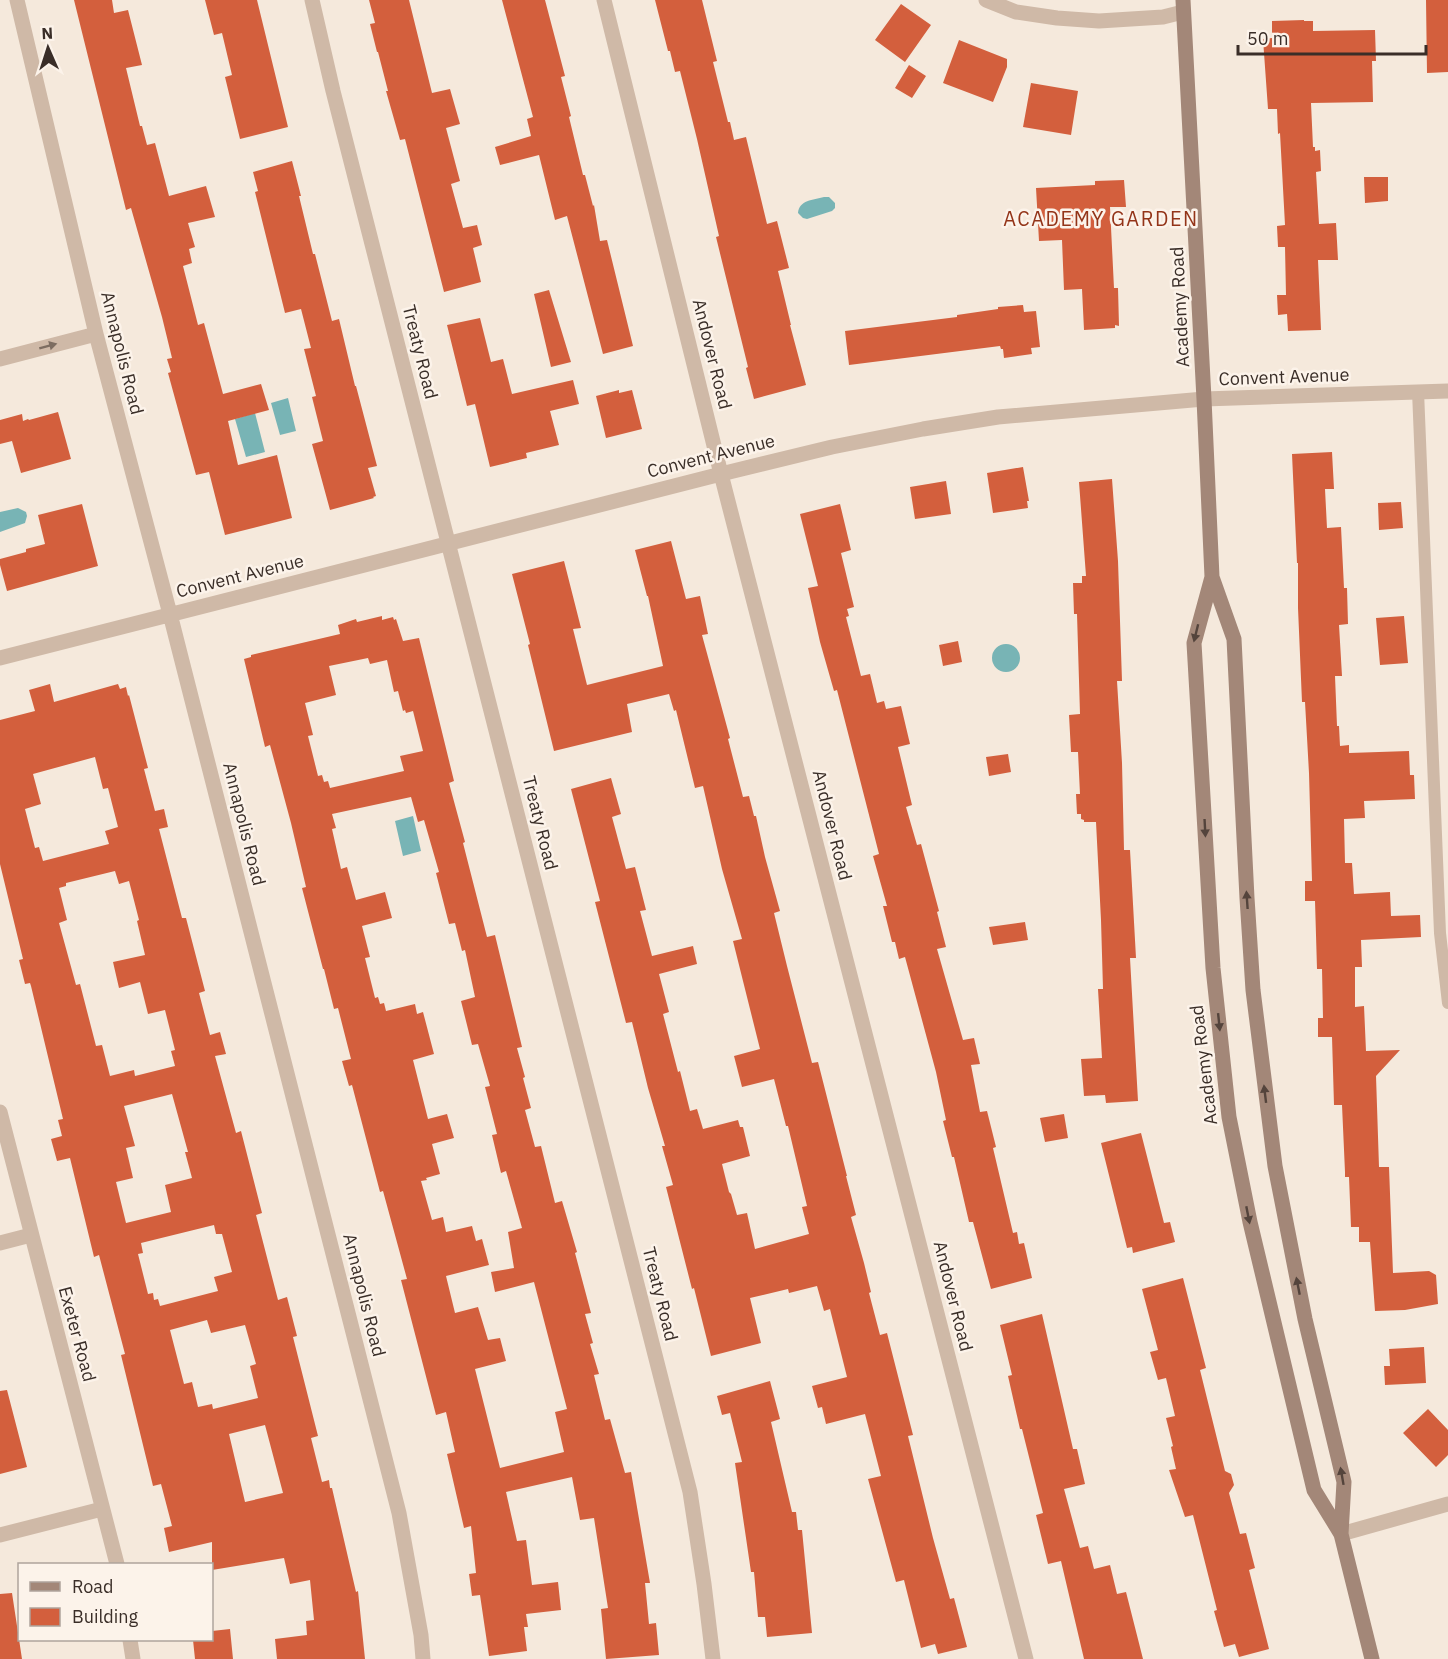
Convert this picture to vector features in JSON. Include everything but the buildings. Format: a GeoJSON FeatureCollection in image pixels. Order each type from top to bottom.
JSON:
{"type":"FeatureCollection","features":[{"type":"Feature","properties":{"kind":"main road","name":"Academy Road"},"geometry":{"type":"LineString","coordinates":[[1183,6],[1212,577],[1234,639],[1252,979],[1275,1166],[1305,1319],[1344,1482],[1341,1534],[1372,1659]]}},
{"type":"Feature","properties":{"kind":"main road","name":"Academy Road"},"geometry":{"type":"LineString","coordinates":[[1212,577],[1194,643],[1213,968],[1229,1117],[1260,1268],[1314,1490],[1341,1534]]}},
{"type":"Feature","properties":{"kind":"street","name":"Annapolis Road"},"geometry":{"type":"LineString","coordinates":[[17,0],[96,334],[170,614],[399,1513],[421,1635],[423,1659]]}},
{"type":"Feature","properties":{"kind":"street","name":"Treaty Road"},"geometry":{"type":"LineString","coordinates":[[312,0],[333,91],[690,1492],[713,1659]]}},
{"type":"Feature","properties":{"kind":"street","name":"Andover Road"},"geometry":{"type":"LineString","coordinates":[[604,0],[721,474],[1026,1659]]}},
{"type":"Feature","properties":{"kind":"street"},"geometry":{"type":"LineString","coordinates":[[986,0],[1016,12],[1088,21],[1163,17],[1183,6]]}},
{"type":"Feature","properties":{"kind":"street"},"geometry":{"type":"LineString","coordinates":[[0,359],[96,334]]}},
{"type":"Feature","properties":{"kind":"street","name":"Convent Avenue"},"geometry":{"type":"LineString","coordinates":[[0,658],[721,474],[844,445],[966,422],[998,417],[1204,399],[1448,391]]}},
{"type":"Feature","properties":{"kind":"street","name":"Exeter Road"},"geometry":{"type":"LineString","coordinates":[[0,1112],[117,1563]]}},
{"type":"Feature","properties":{"kind":"street"},"geometry":{"type":"LineString","coordinates":[[0,1243],[31,1234]]}},
{"type":"Feature","properties":{"kind":"street"},"geometry":{"type":"LineString","coordinates":[[1341,1534],[1448,1504]]}},
{"type":"Feature","properties":{"kind":"street"},"geometry":{"type":"LineString","coordinates":[[0,1535],[102,1509]]}},
{"type":"Feature","properties":{"kind":"street"},"geometry":{"type":"LineString","coordinates":[[130,1641],[133,1659]]}},
{"type":"Feature","properties":{"kind":"lane"},"geometry":{"type":"LineString","coordinates":[[1418,391],[1440,933],[1448,1003]]}},
{"type":"Feature","properties":{"kind":"water"},"geometry":{"type":"Polygon","coordinates":[[[829,197],[835,203],[832,211],[807,219],[798,213],[804,203],[829,197]]]}},
{"type":"Feature","properties":{"kind":"water"},"geometry":{"type":"Polygon","coordinates":[[[288,398],[296,431],[280,435],[271,403],[288,398]]]}},
{"type":"Feature","properties":{"kind":"water"},"geometry":{"type":"Polygon","coordinates":[[[255,413],[265,452],[246,457],[235,419],[255,413]]]}},
{"type":"Feature","properties":{"kind":"water"},"geometry":{"type":"Polygon","coordinates":[[[18,508],[26,512],[25,523],[0,532],[0,512],[18,508]]]}},
{"type":"Feature","properties":{"kind":"water"},"geometry":{"type":"Polygon","coordinates":[[[1006,644],[1016,648],[1020,658],[1016,668],[1006,672],[996,668],[992,658],[996,648],[1006,644]]]}},
{"type":"Feature","properties":{"kind":"water"},"geometry":{"type":"Polygon","coordinates":[[[413,816],[421,851],[403,856],[395,821],[413,816]]]}},
{"type":"Feature","properties":{"kind":"district","name":"ACADEMY GARDEN"},"geometry":{"type":"Point","coordinates":[1101,219]}}]}
